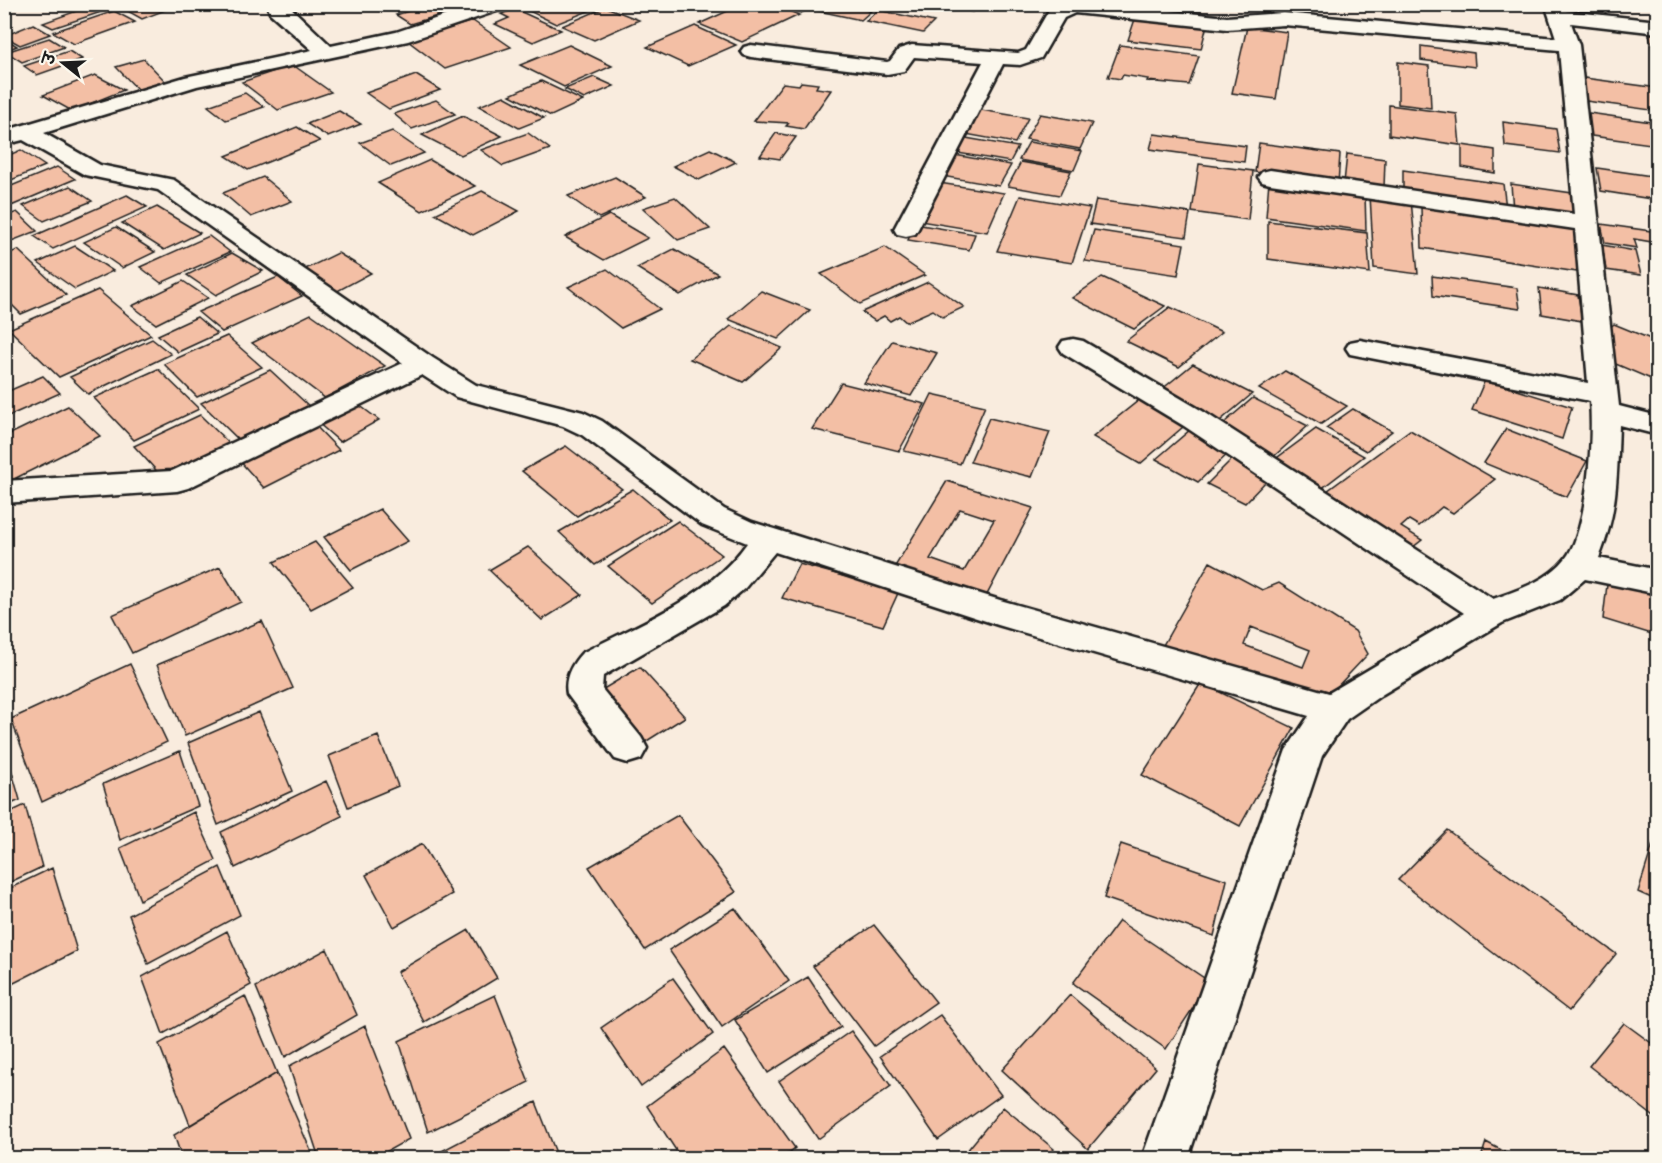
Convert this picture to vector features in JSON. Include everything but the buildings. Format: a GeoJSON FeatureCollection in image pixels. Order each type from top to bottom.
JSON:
{"type":"FeatureCollection","features":[{"type":"Feature","properties":{"kind":"street"},"geometry":{"type":"LineString","coordinates":[[277,4],[277,9],[329,54]]}},
{"type":"Feature","properties":{"kind":"street"},"geometry":{"type":"LineString","coordinates":[[15,135],[192,81],[329,54],[431,29],[499,4]]}},
{"type":"Feature","properties":{"kind":"street"},"geometry":{"type":"LineString","coordinates":[[751,51],[887,68],[897,67],[906,53],[912,51],[995,59],[1020,59],[1034,54],[1056,14],[1073,7],[1227,23],[1284,19],[1561,22],[1658,27]]}},
{"type":"Feature","properties":{"kind":"street"},"geometry":{"type":"LineString","coordinates":[[1165,1158],[1305,750],[1334,709],[1370,684],[1490,614],[1548,591],[1579,566],[1595,528],[1601,496],[1604,403],[1586,223],[1561,22]]}},
{"type":"Feature","properties":{"kind":"street"},"geometry":{"type":"LineString","coordinates":[[906,229],[995,59]]}},
{"type":"Feature","properties":{"kind":"street"},"geometry":{"type":"LineString","coordinates":[[15,135],[93,170],[166,185],[423,364],[466,391],[573,419],[592,428],[712,517],[766,539],[998,612],[1334,709]]}},
{"type":"Feature","properties":{"kind":"street"},"geometry":{"type":"LineString","coordinates":[[1270,177],[1586,223]]}},
{"type":"Feature","properties":{"kind":"street"},"geometry":{"type":"LineString","coordinates":[[1073,347],[1194,419],[1490,614]]}},
{"type":"Feature","properties":{"kind":"street"},"geometry":{"type":"LineString","coordinates":[[1360,348],[1604,403],[1658,426]]}},
{"type":"Feature","properties":{"kind":"street"},"geometry":{"type":"LineString","coordinates":[[4,492],[177,481],[423,364]]}},
{"type":"Feature","properties":{"kind":"street"},"geometry":{"type":"LineString","coordinates":[[628,748],[585,694],[582,686],[587,670],[594,663],[699,605],[723,588],[745,570],[766,539]]}},
{"type":"Feature","properties":{"kind":"street"},"geometry":{"type":"LineString","coordinates":[[1579,566],[1658,582]]}}]}
